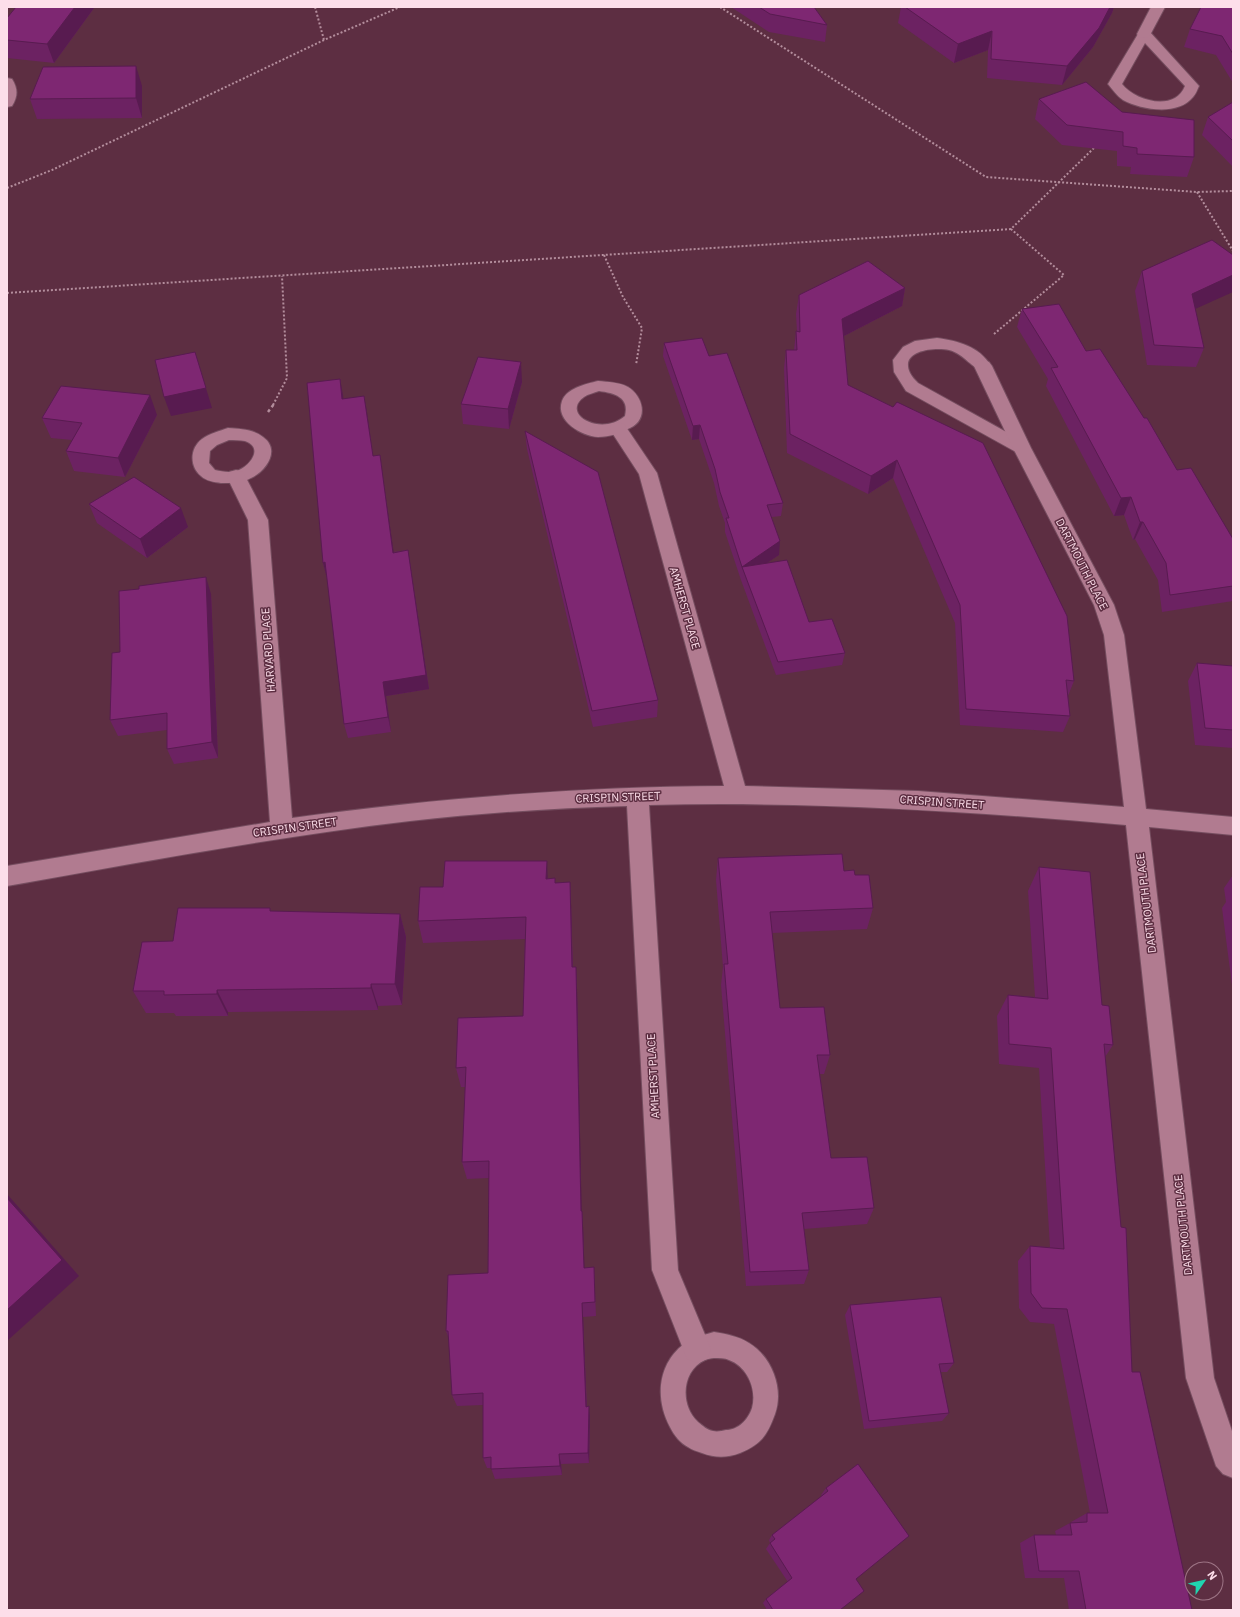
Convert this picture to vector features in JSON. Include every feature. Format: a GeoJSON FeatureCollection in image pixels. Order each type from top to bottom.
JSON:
{"type":"FeatureCollection","features":[{"type":"Feature","properties":{"kind":"street"},"geometry":{"type":"LineString","coordinates":[[1144,34],[1158,7]]}},
{"type":"Feature","properties":{"kind":"street","name":"DARTMOUTH PLACE"},"geometry":{"type":"LineString","coordinates":[[977,360],[1104,605],[1114,635],[1200,1378],[1226,1456],[1233,1464]]}},
{"type":"Feature","properties":{"kind":"street","name":"AMHERST PLACE"},"geometry":{"type":"LineString","coordinates":[[618,428],[648,473],[737,795]]}},
{"type":"Feature","properties":{"kind":"street","name":"HARVARD PLACE"},"geometry":{"type":"LineString","coordinates":[[236,477],[258,520],[282,828]]}},
{"type":"Feature","properties":{"kind":"street","name":"AMHERST PLACE"},"geometry":{"type":"LineString","coordinates":[[637,796],[665,1270],[698,1350]]}},
{"type":"Feature","properties":{"kind":"street","name":"CRISPIN STREET"},"geometry":{"type":"LineString","coordinates":[[7,876],[282,828],[461,806],[637,796],[829,796],[920,800],[1233,826]]}},
{"type":"Feature","properties":{"kind":"lane"},"geometry":{"type":"LineString","coordinates":[[1144,34],[1192,86],[1191,93],[1186,99],[1178,103],[1166,105],[1147,104],[1129,97],[1120,91],[1115,84],[1144,34]]}},
{"type":"Feature","properties":{"kind":"lane"},"geometry":{"type":"LineString","coordinates":[[7,82],[11,90],[10,99],[7,103]]}},
{"type":"Feature","properties":{"kind":"lane"},"geometry":{"type":"LineString","coordinates":[[977,360],[954,345],[927,343],[915,347],[906,353],[900,361],[900,370],[904,379],[912,387],[1022,448]]}},
{"type":"Feature","properties":{"kind":"lane"},"geometry":{"type":"LineString","coordinates":[[598,386],[611,387],[622,391],[631,397],[635,406],[634,415],[628,422],[618,428],[605,431],[592,430],[581,426],[572,420],[568,411],[570,402],[576,394],[598,386]]}},
{"type":"Feature","properties":{"kind":"lane"},"geometry":{"type":"LineString","coordinates":[[228,434],[252,436],[260,442],[264,450],[263,458],[258,467],[248,473],[236,477],[223,478],[211,475],[203,469],[200,461],[200,453],[206,444],[216,438],[228,434]]}},
{"type":"Feature","properties":{"kind":"path"},"geometry":{"type":"LineString","coordinates":[[314,7],[324,40]]}},
{"type":"Feature","properties":{"kind":"path"},"geometry":{"type":"LineString","coordinates":[[7,188],[52,170],[114,142],[324,40],[400,7]]}},
{"type":"Feature","properties":{"kind":"path"},"geometry":{"type":"LineString","coordinates":[[720,7],[986,177],[1197,192],[1233,191]]}},
{"type":"Feature","properties":{"kind":"path"},"geometry":{"type":"LineString","coordinates":[[7,289],[8,293],[1011,229],[1060,183],[1097,145]]}},
{"type":"Feature","properties":{"kind":"path"},"geometry":{"type":"LineString","coordinates":[[1197,192],[1233,251]]}},
{"type":"Feature","properties":{"kind":"path"},"geometry":{"type":"LineString","coordinates":[[977,360],[1064,275],[1011,229]]}},
{"type":"Feature","properties":{"kind":"path"},"geometry":{"type":"LineString","coordinates":[[604,255],[622,298],[642,328],[631,397]]}},
{"type":"Feature","properties":{"kind":"path"},"geometry":{"type":"LineString","coordinates":[[252,436],[276,400],[287,378],[282,276]]}},
{"type":"Feature","properties":{"kind":"building"},"geometry":{"type":"Polygon","coordinates":[[[16,7],[75,7],[47,44],[7,40],[7,18],[16,7]]]}},
{"type":"Feature","properties":{"kind":"building"},"geometry":{"type":"Polygon","coordinates":[[[759,7],[814,7],[827,25],[770,14],[759,7]]]}},
{"type":"Feature","properties":{"kind":"building"},"geometry":{"type":"Polygon","coordinates":[[[905,7],[1110,7],[1099,28],[1067,66],[991,59],[992,31],[958,44],[905,7]]]}},
{"type":"Feature","properties":{"kind":"building"},"geometry":{"type":"Polygon","coordinates":[[[1201,7],[1233,7],[1233,54],[1222,36],[1190,29],[1201,7]]]}},
{"type":"Feature","properties":{"kind":"building"},"geometry":{"type":"Polygon","coordinates":[[[136,66],[136,98],[30,99],[43,67],[136,66]]]}},
{"type":"Feature","properties":{"kind":"building"},"geometry":{"type":"Polygon","coordinates":[[[1086,82],[1122,112],[1194,120],[1194,157],[1137,154],[1137,148],[1123,146],[1123,132],[1067,125],[1039,99],[1086,82]]]}},
{"type":"Feature","properties":{"kind":"building"},"geometry":{"type":"Polygon","coordinates":[[[1233,102],[1233,141],[1208,117],[1233,102]]]}},
{"type":"Feature","properties":{"kind":"building"},"geometry":{"type":"Polygon","coordinates":[[[1212,240],[1233,255],[1233,275],[1192,294],[1204,348],[1154,345],[1142,271],[1212,240]]]}},
{"type":"Feature","properties":{"kind":"building"},"geometry":{"type":"Polygon","coordinates":[[[868,261],[905,288],[842,319],[848,385],[893,407],[897,402],[983,443],[1067,616],[1074,681],[1066,680],[1070,716],[966,709],[960,605],[897,460],[871,476],[790,434],[786,350],[797,350],[796,331],[800,332],[799,295],[868,261]]]}},
{"type":"Feature","properties":{"kind":"building"},"geometry":{"type":"Polygon","coordinates":[[[1059,304],[1086,351],[1100,349],[1144,418],[1147,418],[1177,470],[1191,468],[1233,539],[1233,586],[1170,595],[1166,563],[1143,522],[1140,522],[1131,497],[1121,498],[1051,368],[1058,367],[1022,309],[1059,304]]]}},
{"type":"Feature","properties":{"kind":"building"},"geometry":{"type":"Polygon","coordinates":[[[702,338],[709,356],[727,353],[783,503],[767,505],[780,541],[742,567],[726,518],[729,518],[720,492],[715,469],[700,425],[693,426],[664,343],[702,338]]]}},
{"type":"Feature","properties":{"kind":"building"},"geometry":{"type":"Polygon","coordinates":[[[195,352],[206,388],[164,397],[155,360],[195,352]]]}},
{"type":"Feature","properties":{"kind":"building"},"geometry":{"type":"Polygon","coordinates":[[[478,357],[521,362],[508,409],[461,404],[478,357]]]}},
{"type":"Feature","properties":{"kind":"building"},"geometry":{"type":"Polygon","coordinates":[[[340,379],[342,399],[364,396],[373,456],[380,455],[393,553],[408,550],[426,675],[383,682],[388,717],[344,724],[325,562],[323,563],[307,383],[340,379]]]}},
{"type":"Feature","properties":{"kind":"building"},"geometry":{"type":"Polygon","coordinates":[[[61,386],[150,395],[118,458],[66,451],[82,423],[42,418],[61,386]]]}},
{"type":"Feature","properties":{"kind":"building"},"geometry":{"type":"Polygon","coordinates":[[[525,431],[598,472],[658,700],[592,711],[525,431]]]}},
{"type":"Feature","properties":{"kind":"building"},"geometry":{"type":"Polygon","coordinates":[[[134,477],[181,508],[140,539],[89,504],[134,477]]]}},
{"type":"Feature","properties":{"kind":"building"},"geometry":{"type":"Polygon","coordinates":[[[787,560],[809,622],[832,619],[845,653],[778,662],[742,567],[787,560]]]}},
{"type":"Feature","properties":{"kind":"building"},"geometry":{"type":"Polygon","coordinates":[[[206,577],[212,742],[167,749],[167,713],[110,720],[112,653],[120,652],[119,591],[139,589],[139,586],[206,577]]]}},
{"type":"Feature","properties":{"kind":"building"},"geometry":{"type":"Polygon","coordinates":[[[1197,663],[1233,666],[1233,730],[1205,728],[1197,663]]]}},
{"type":"Feature","properties":{"kind":"building"},"geometry":{"type":"Polygon","coordinates":[[[842,854],[844,871],[854,870],[855,875],[869,875],[873,908],[770,912],[780,1008],[824,1007],[830,1055],[817,1055],[831,1158],[867,1157],[874,1208],[802,1213],[809,1270],[750,1272],[724,964],[728,964],[718,858],[842,854]]]}},
{"type":"Feature","properties":{"kind":"building"},"geometry":{"type":"Polygon","coordinates":[[[445,861],[547,861],[546,879],[555,878],[555,883],[570,882],[572,967],[576,967],[581,1211],[584,1268],[594,1267],[595,1302],[582,1303],[586,1407],[589,1406],[588,1453],[559,1454],[560,1466],[491,1469],[491,1457],[483,1458],[483,1393],[452,1395],[448,1331],[446,1331],[448,1275],[488,1273],[489,1161],[462,1162],[466,1067],[456,1068],[458,1018],[523,1016],[526,917],[418,921],[420,887],[443,887],[445,861]]]}},
{"type":"Feature","properties":{"kind":"building"},"geometry":{"type":"Polygon","coordinates":[[[1039,867],[1090,872],[1102,1005],[1109,1006],[1113,1045],[1104,1044],[1121,1227],[1126,1228],[1132,1372],[1140,1372],[1184,1573],[1184,1601],[1190,1601],[1192,1610],[1086,1610],[1079,1571],[1039,1571],[1034,1535],[1072,1535],[1070,1523],[1087,1522],[1087,1513],[1108,1513],[1067,1309],[1042,1308],[1031,1293],[1030,1246],[1064,1249],[1051,1048],[1009,1044],[1008,995],[1048,999],[1039,867]]]}},
{"type":"Feature","properties":{"kind":"building"},"geometry":{"type":"Polygon","coordinates":[[[178,908],[270,908],[270,911],[400,914],[395,984],[371,984],[371,988],[217,990],[217,994],[164,995],[164,991],[133,991],[142,942],[173,941],[178,908]]]}},
{"type":"Feature","properties":{"kind":"building"},"geometry":{"type":"Polygon","coordinates":[[[7,1198],[62,1260],[7,1310],[7,1198]]]}},
{"type":"Feature","properties":{"kind":"building"},"geometry":{"type":"Polygon","coordinates":[[[941,1297],[954,1363],[939,1364],[949,1413],[869,1421],[850,1305],[941,1297]]]}},
{"type":"Feature","properties":{"kind":"building"},"geometry":{"type":"Polygon","coordinates":[[[858,1464],[909,1536],[856,1579],[864,1591],[840,1610],[773,1610],[766,1599],[792,1578],[770,1543],[775,1539],[772,1535],[828,1491],[826,1488],[858,1464]]]}}]}
